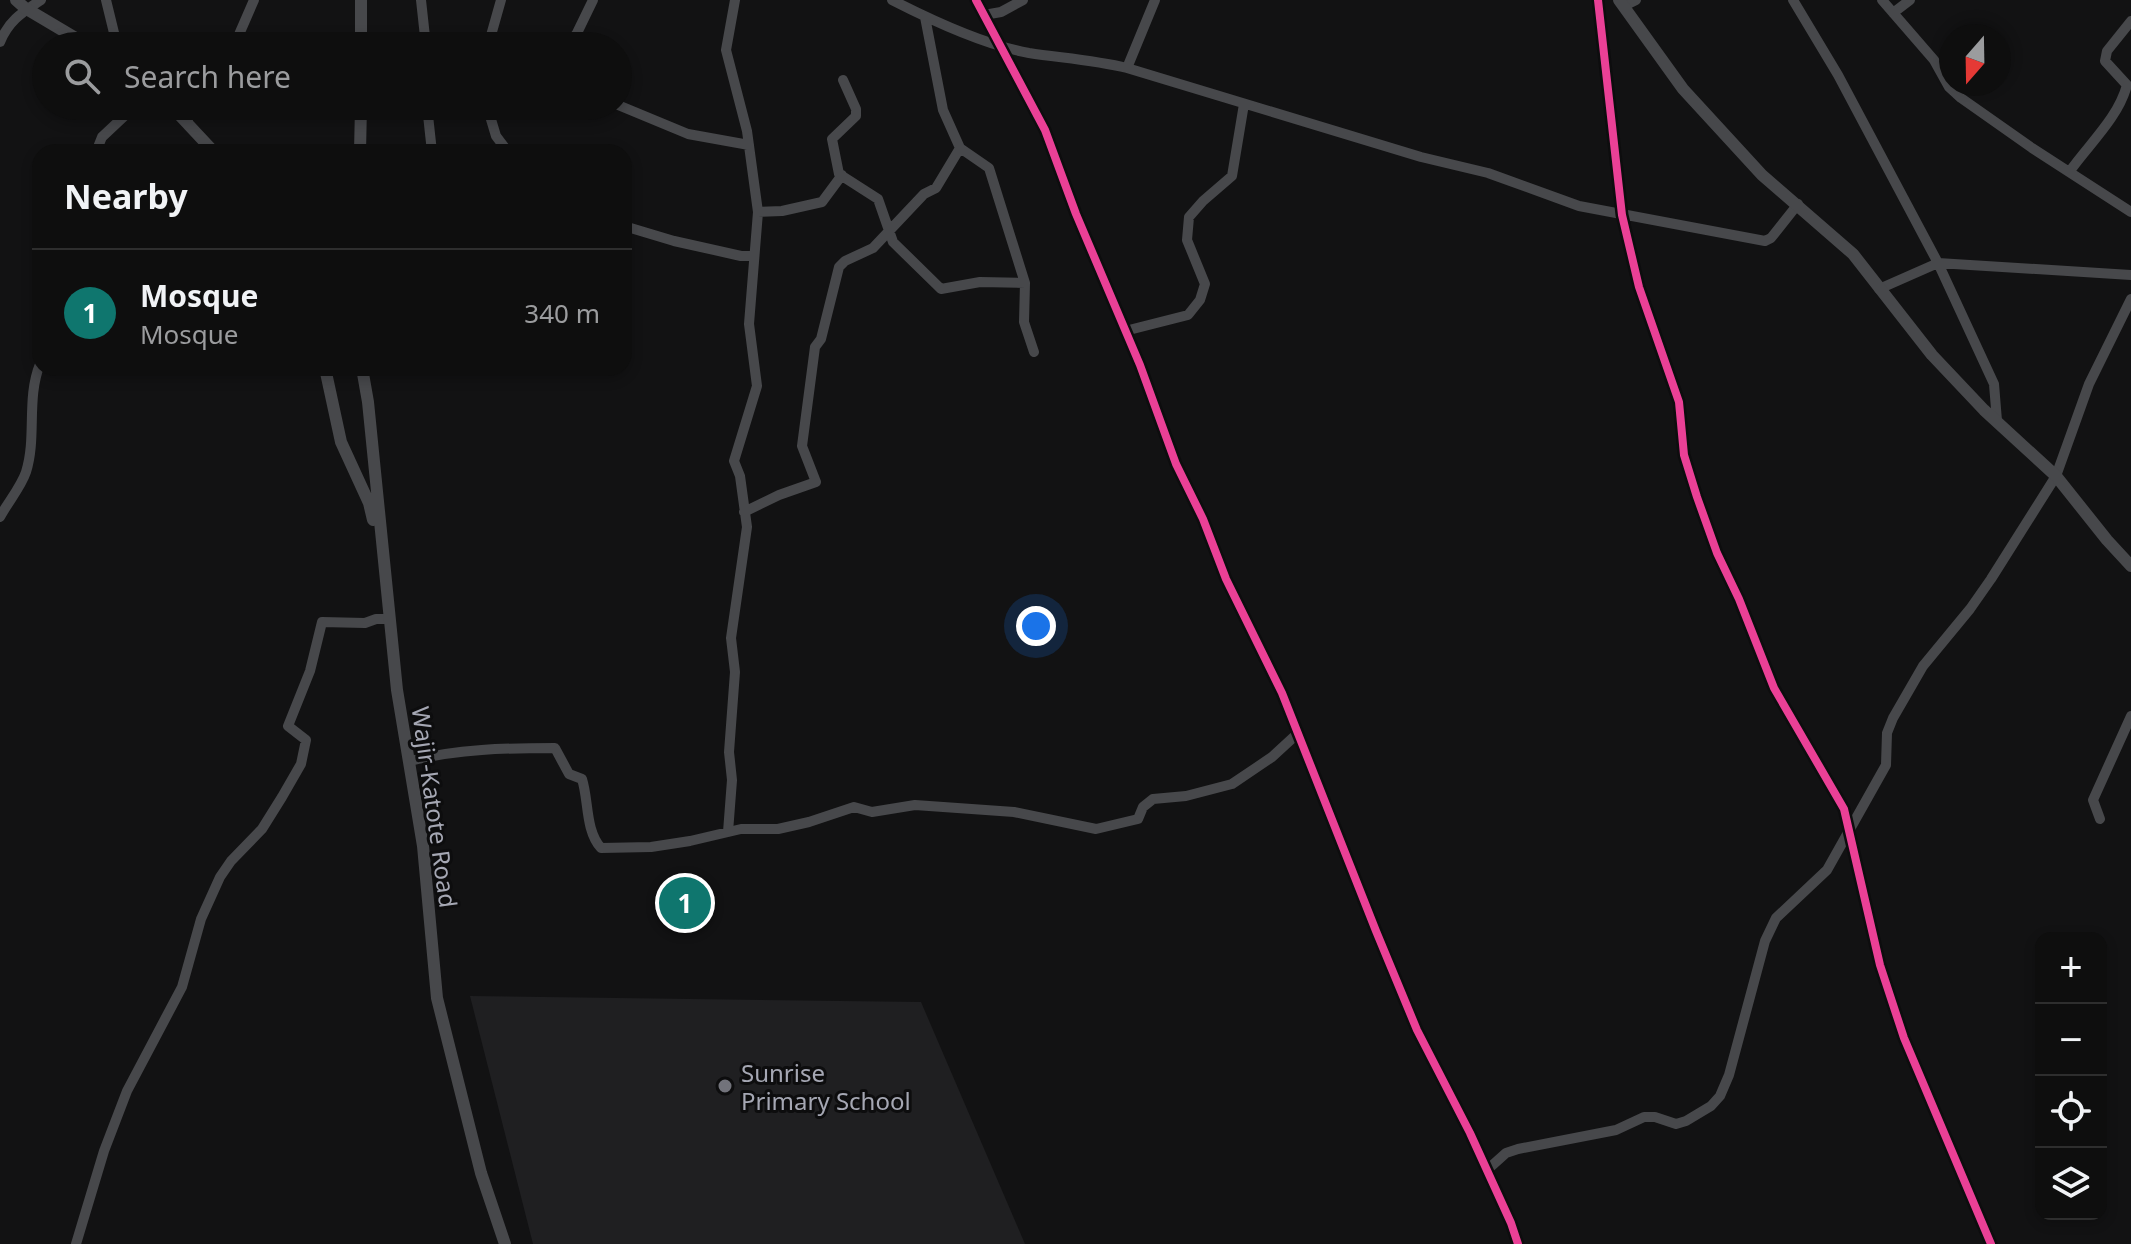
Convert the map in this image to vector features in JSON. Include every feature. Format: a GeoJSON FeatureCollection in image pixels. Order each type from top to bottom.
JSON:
{"type":"FeatureCollection","features":[{"type":"Feature","properties":{"kind":"street"},"geometry":{"type":"LineString","coordinates":[[0,42],[21,4],[41,0]]}},
{"type":"Feature","properties":{"kind":"street"},"geometry":{"type":"LineString","coordinates":[[106,0],[114,32]]}},
{"type":"Feature","properties":{"kind":"street"},"geometry":{"type":"LineString","coordinates":[[240,32],[254,0]]}},
{"type":"Feature","properties":{"kind":"street"},"geometry":{"type":"LineString","coordinates":[[361,0],[361,32]]}},
{"type":"Feature","properties":{"kind":"street"},"geometry":{"type":"LineString","coordinates":[[421,0],[424,32]]}},
{"type":"Feature","properties":{"kind":"street"},"geometry":{"type":"LineString","coordinates":[[493,32],[501,0]]}},
{"type":"Feature","properties":{"kind":"street"},"geometry":{"type":"LineString","coordinates":[[577,32],[593,0]]}},
{"type":"Feature","properties":{"kind":"street"},"geometry":{"type":"LineString","coordinates":[[728,832],[732,780],[729,752],[734,719],[735,672],[731,638],[747,527],[740,476],[734,461],[757,386],[749,324],[758,212],[749,145],[726,50],[735,0]]}},
{"type":"Feature","properties":{"kind":"street"},"geometry":{"type":"LineString","coordinates":[[892,0],[925,17],[1000,45],[1127,68],[1421,157],[1488,173],[1579,206],[1765,241],[1771,238],[1798,204]]}},
{"type":"Feature","properties":{"kind":"street"},"geometry":{"type":"LineString","coordinates":[[976,0],[1045,130],[1176,464],[1203,519],[1226,579],[1282,693],[1417,1030],[1487,1170],[1518,1244]]}},
{"type":"Feature","properties":{"kind":"street"},"geometry":{"type":"LineString","coordinates":[[984,15],[1001,12],[1023,0]]}},
{"type":"Feature","properties":{"kind":"street"},"geometry":{"type":"LineString","coordinates":[[1127,68],[1155,0]]}},
{"type":"Feature","properties":{"kind":"street"},"geometry":{"type":"LineString","coordinates":[[1598,0],[1622,215],[1639,287],[1679,402],[1684,455],[1717,553],[1774,688],[1844,809],[1880,965],[1904,1038],[1991,1244]]}},
{"type":"Feature","properties":{"kind":"street"},"geometry":{"type":"LineString","coordinates":[[1793,0],[1838,75],[1938,263],[1994,384],[1997,421]]}},
{"type":"Feature","properties":{"kind":"street"},"geometry":{"type":"LineString","coordinates":[[1882,0],[1934,60],[1949,87],[2032,148],[2131,212]]}},
{"type":"Feature","properties":{"kind":"street"},"geometry":{"type":"LineString","coordinates":[[1893,13],[1910,0]]}},
{"type":"Feature","properties":{"kind":"street"},"geometry":{"type":"LineString","coordinates":[[1627,2],[1683,89],[1762,175],[1853,254],[1932,355],[2056,476],[2131,566]]}},
{"type":"Feature","properties":{"kind":"street"},"geometry":{"type":"LineString","coordinates":[[21,4],[66,32]]}},
{"type":"Feature","properties":{"kind":"street"},"geometry":{"type":"LineString","coordinates":[[925,17],[939,96],[960,148],[987,164],[1025,283],[1024,322],[1034,352]]}},
{"type":"Feature","properties":{"kind":"street"},"geometry":{"type":"LineString","coordinates":[[2070,171],[2112,118],[2123,99],[2127,85],[2105,61],[2107,51],[2131,21]]}},
{"type":"Feature","properties":{"kind":"street"},"geometry":{"type":"LineString","coordinates":[[843,80],[856,109],[853,121],[832,139],[839,174],[878,199],[889,233],[898,249],[941,289],[980,282],[1025,283]]}},
{"type":"Feature","properties":{"kind":"street"},"geometry":{"type":"LineString","coordinates":[[1125,331],[1188,315],[1200,300],[1205,284],[1187,240],[1189,217],[1232,176],[1244,104]]}},
{"type":"Feature","properties":{"kind":"street"},"geometry":{"type":"LineString","coordinates":[[632,111],[688,134],[749,145]]}},
{"type":"Feature","properties":{"kind":"street"},"geometry":{"type":"LineString","coordinates":[[99,144],[102,137],[120,120]]}},
{"type":"Feature","properties":{"kind":"street"},"geometry":{"type":"LineString","coordinates":[[187,120],[207,144]]}},
{"type":"Feature","properties":{"kind":"street"},"geometry":{"type":"LineString","coordinates":[[360,144],[361,120]]}},
{"type":"Feature","properties":{"kind":"street"},"geometry":{"type":"LineString","coordinates":[[429,120],[431,144]]}},
{"type":"Feature","properties":{"kind":"street"},"geometry":{"type":"LineString","coordinates":[[491,120],[502,144]]}},
{"type":"Feature","properties":{"kind":"street"},"geometry":{"type":"LineString","coordinates":[[744,512],[816,482],[802,446],[815,347],[821,339],[839,267],[873,248],[924,194],[936,188],[960,148]]}},
{"type":"Feature","properties":{"kind":"street"},"geometry":{"type":"LineString","coordinates":[[758,212],[782,211],[822,202],[842,175]]}},
{"type":"Feature","properties":{"kind":"street"},"geometry":{"type":"LineString","coordinates":[[632,228],[674,241],[754,256]]}},
{"type":"Feature","properties":{"kind":"street"},"geometry":{"type":"LineString","coordinates":[[1879,289],[1938,263],[2131,275]]}},
{"type":"Feature","properties":{"kind":"street"},"geometry":{"type":"LineString","coordinates":[[1487,1170],[1506,1153],[1616,1130],[1644,1117],[1676,1124],[1711,1106],[1720,1096],[1729,1075],[1765,941],[1776,918],[1827,870],[1886,765],[1887,733],[1923,666],[1970,609],[2056,476],[2089,384],[2131,299]]}},
{"type":"Feature","properties":{"kind":"street"},"geometry":{"type":"LineString","coordinates":[[0,517],[26,474],[33,436],[31,415],[37,376]]}},
{"type":"Feature","properties":{"kind":"street"},"geometry":{"type":"LineString","coordinates":[[327,376],[341,442],[369,503],[384,566]]}},
{"type":"Feature","properties":{"kind":"street","name":"Wajir-Katote Road"},"geometry":{"type":"LineString","coordinates":[[363,376],[397,690],[423,846],[437,998],[481,1173],[505,1244]]}},
{"type":"Feature","properties":{"kind":"street"},"geometry":{"type":"LineString","coordinates":[[76,1244],[104,1151],[127,1091],[182,987],[201,919],[220,877],[262,829],[301,764],[306,740],[288,726],[310,671],[322,622],[365,623],[389,619]]}},
{"type":"Feature","properties":{"kind":"street"},"geometry":{"type":"LineString","coordinates":[[2100,819],[2093,800],[2131,716]]}},
{"type":"Feature","properties":{"kind":"street"},"geometry":{"type":"LineString","coordinates":[[410,761],[510,748],[555,748],[569,774],[582,779],[587,793],[591,831],[601,848],[651,847],[741,829],[778,829],[854,807],[872,812],[915,805],[1014,812],[1096,829],[1138,819],[1143,807],[1153,799],[1186,796],[1232,784],[1272,757],[1297,734]]}},
{"type":"Feature","properties":{"kind":"shaded area","name":"Sunrise Primary School"},"geometry":{"type":"Polygon","coordinates":[[[470,996],[921,1002],[1025,1244],[533,1244],[470,996]]]}},
{"type":"Feature","properties":{"kind":"cycle path"},"geometry":{"type":"LineString","coordinates":[[976,0],[1045,130],[1076,214],[1140,365],[1176,464],[1203,519],[1226,579],[1282,693],[1417,1030],[1470,1133],[1518,1244]]}},
{"type":"Feature","properties":{"kind":"cycle path"},"geometry":{"type":"LineString","coordinates":[[1598,0],[1622,215],[1639,287],[1679,402],[1684,455],[1697,497],[1774,688],[1844,809],[1880,965],[1904,1038],[1991,1244]]}},
{"type":"Feature","properties":{"kind":"place","name":"Mosque"},"geometry":{"type":"Point","coordinates":[685,903]}},
{"type":"Feature","properties":{"kind":"place","name":"Sunrise Primary School"},"geometry":{"type":"Point","coordinates":[725,1086]}}]}
